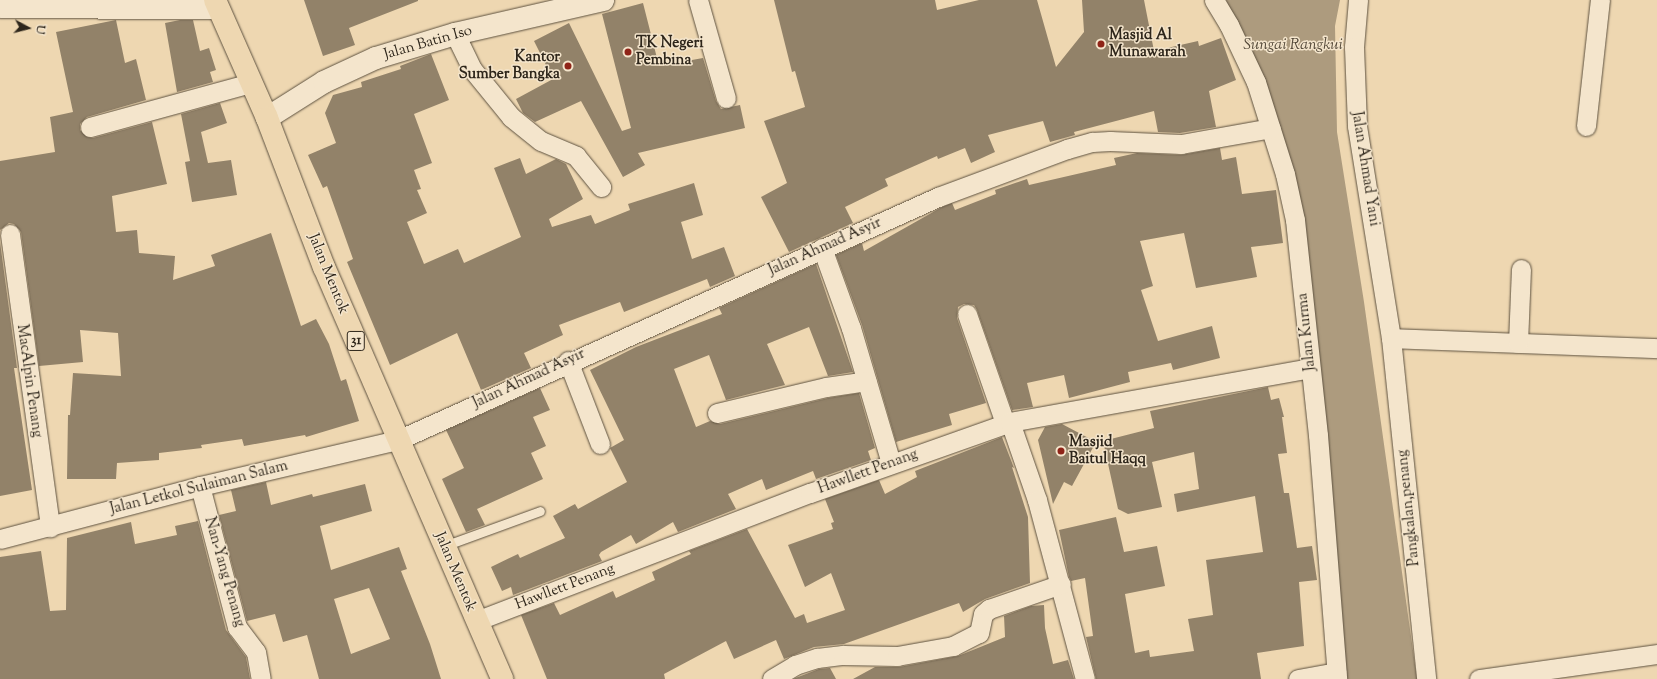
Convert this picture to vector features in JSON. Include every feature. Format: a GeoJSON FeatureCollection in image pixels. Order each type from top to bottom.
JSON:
{"type":"FeatureCollection","features":[{"type":"Feature","properties":{"kind":"highway","name":"Jalan Mentok"},"geometry":{"type":"LineString","coordinates":[[217,4],[267,118],[324,267],[502,679]]}},
{"type":"Feature","properties":{"kind":"street","name":"Jalan Batin Iso"},"geometry":{"type":"LineString","coordinates":[[267,118],[343,72],[376,58],[455,34],[603,0]]}},
{"type":"Feature","properties":{"kind":"street"},"geometry":{"type":"LineString","coordinates":[[698,0],[726,98]]}},
{"type":"Feature","properties":{"kind":"street","name":"Jalan Kurma"},"geometry":{"type":"LineString","coordinates":[[1214,0],[1229,25],[1256,82],[1285,174],[1295,220],[1310,368],[1337,676]]}},
{"type":"Feature","properties":{"kind":"street","name":"Jalan Ahmad Yani"},"geometry":{"type":"LineString","coordinates":[[1358,0],[1354,54],[1357,126],[1391,338]]}},
{"type":"Feature","properties":{"kind":"street"},"geometry":{"type":"LineString","coordinates":[[1586,126],[1600,0]]}},
{"type":"Feature","properties":{"kind":"street"},"geometry":{"type":"LineString","coordinates":[[0,8],[217,4]]}},
{"type":"Feature","properties":{"kind":"street"},"geometry":{"type":"LineString","coordinates":[[455,34],[472,69],[511,117],[541,141],[576,156],[601,187]]}},
{"type":"Feature","properties":{"kind":"street"},"geometry":{"type":"LineString","coordinates":[[90,127],[251,83]]}},
{"type":"Feature","properties":{"kind":"street","name":"Jalan Ahmad Asyir"},"geometry":{"type":"LineString","coordinates":[[398,440],[568,361],[822,248],[973,183],[1092,142],[1181,144],[1271,128]]}},
{"type":"Feature","properties":{"kind":"street","name":"MacAlpin Penang"},"geometry":{"type":"LineString","coordinates":[[10,234],[50,527]]}},
{"type":"Feature","properties":{"kind":"street"},"geometry":{"type":"LineString","coordinates":[[822,248],[852,328],[891,463]]}},
{"type":"Feature","properties":{"kind":"street"},"geometry":{"type":"LineString","coordinates":[[1518,343],[1520,269]]}},
{"type":"Feature","properties":{"kind":"street"},"geometry":{"type":"LineString","coordinates":[[967,314],[1037,500],[1061,584],[1085,679]]}},
{"type":"Feature","properties":{"kind":"street"},"geometry":{"type":"LineString","coordinates":[[1391,338],[1657,348]]}},
{"type":"Feature","properties":{"kind":"street","name":"Pangkalan,penang"},"geometry":{"type":"LineString","coordinates":[[1391,338],[1426,679]]}},
{"type":"Feature","properties":{"kind":"street"},"geometry":{"type":"LineString","coordinates":[[568,361],[600,444]]}},
{"type":"Feature","properties":{"kind":"street","name":"Hawllett Penang"},"geometry":{"type":"LineString","coordinates":[[476,621],[891,463],[1007,423],[1310,368]]}},
{"type":"Feature","properties":{"kind":"street"},"geometry":{"type":"LineString","coordinates":[[717,413],[826,386],[867,381]]}},
{"type":"Feature","properties":{"kind":"street","name":"Jalan Letkol Sulaiman Salam"},"geometry":{"type":"LineString","coordinates":[[0,539],[50,527],[200,486],[398,440]]}},
{"type":"Feature","properties":{"kind":"street","name":"Nan-Yang Penang"},"geometry":{"type":"LineString","coordinates":[[200,486],[237,627],[256,652],[261,679]]}},
{"type":"Feature","properties":{"kind":"street"},"geometry":{"type":"LineString","coordinates":[[772,679],[795,665],[817,658],[843,655],[897,656],[953,646],[979,633],[984,614],[989,609],[1061,584]]}},
{"type":"Feature","properties":{"kind":"street"},"geometry":{"type":"LineString","coordinates":[[1479,679],[1657,654]]}},
{"type":"Feature","properties":{"kind":"street"},"geometry":{"type":"LineString","coordinates":[[1298,679],[1337,676]]}},
{"type":"Feature","properties":{"kind":"lane"},"geometry":{"type":"LineString","coordinates":[[444,546],[540,511]]}},
{"type":"Feature","properties":{"kind":"water","name":"Sungai Rangkui"},"geometry":{"type":"Polygon","coordinates":[[[1226,0],[1340,0],[1335,26],[1337,132],[1364,302],[1417,679],[1347,679],[1269,96],[1226,0]]]}},
{"type":"Feature","properties":{"kind":"building"},"geometry":{"type":"Polygon","coordinates":[[[304,0],[418,1],[349,28],[355,45],[323,56],[304,0]]]}},
{"type":"Feature","properties":{"kind":"building"},"geometry":{"type":"Polygon","coordinates":[[[774,0],[935,0],[937,10],[979,0],[1037,0],[1056,67],[1084,32],[1082,0],[1144,0],[1154,51],[1198,41],[1199,46],[1221,38],[1236,80],[1209,91],[1216,127],[1180,133],[1158,132],[1154,111],[1074,132],[1075,135],[1050,142],[1043,121],[988,135],[995,152],[971,163],[965,148],[938,159],[937,156],[885,179],[888,186],[845,207],[853,223],[789,252],[761,197],[787,183],[764,121],[805,107],[795,71],[792,72],[774,0]]]}},
{"type":"Feature","properties":{"kind":"building"},"geometry":{"type":"Polygon","coordinates":[[[643,3],[659,66],[703,58],[716,101],[721,109],[740,105],[745,128],[638,153],[645,165],[623,177],[581,101],[535,122],[523,113],[516,99],[553,79],[534,41],[569,23],[622,131],[631,128],[602,14],[643,3]]]}},
{"type":"Feature","properties":{"kind":"building"},"geometry":{"type":"Polygon","coordinates":[[[116,20],[125,63],[136,59],[146,100],[87,117],[80,124],[80,130],[87,137],[93,138],[152,122],[167,184],[112,196],[116,232],[137,230],[139,253],[175,256],[173,280],[215,266],[211,255],[271,233],[301,326],[316,319],[329,344],[341,381],[346,379],[359,421],[306,437],[305,435],[244,446],[242,439],[201,445],[202,448],[159,453],[159,460],[117,463],[116,479],[67,479],[68,415],[70,415],[73,373],[121,376],[118,333],[80,330],[83,362],[39,366],[21,232],[14,224],[9,223],[0,230],[0,161],[55,152],[50,117],[73,112],[56,32],[116,20]]]}},
{"type":"Feature","properties":{"kind":"building"},"geometry":{"type":"Polygon","coordinates":[[[180,20],[193,20],[200,51],[209,48],[216,70],[210,72],[213,82],[177,92],[165,23],[180,20]]]}},
{"type":"Feature","properties":{"kind":"building"},"geometry":{"type":"Polygon","coordinates":[[[431,54],[449,100],[414,114],[432,163],[414,170],[421,189],[417,190],[427,213],[407,222],[424,264],[458,249],[464,263],[521,237],[494,168],[520,158],[526,174],[556,159],[566,164],[583,199],[549,219],[552,227],[591,215],[595,224],[630,210],[628,204],[694,183],[703,215],[681,222],[692,259],[724,247],[735,276],[710,287],[707,279],[624,312],[620,302],[559,325],[563,335],[524,353],[531,368],[481,390],[457,333],[390,365],[347,262],[353,259],[327,186],[323,188],[308,155],[336,143],[325,113],[333,95],[362,87],[361,82],[401,69],[400,66],[431,54]]]}},
{"type":"Feature","properties":{"kind":"building"},"geometry":{"type":"Polygon","coordinates":[[[220,103],[227,123],[201,132],[208,163],[231,160],[237,195],[192,202],[185,162],[190,161],[181,114],[220,103]]]}},
{"type":"Feature","properties":{"kind":"building"},"geometry":{"type":"Polygon","coordinates":[[[1220,148],[1222,160],[1236,157],[1242,194],[1276,190],[1283,243],[1251,247],[1257,277],[1196,288],[1184,233],[1140,241],[1153,286],[1141,290],[1158,341],[1212,326],[1220,358],[1173,370],[1171,363],[1128,372],[1130,382],[1069,398],[1064,375],[1027,383],[1033,407],[1012,410],[977,310],[974,305],[964,304],[958,307],[957,318],[986,403],[949,414],[952,425],[896,442],[862,325],[836,255],[862,243],[864,251],[942,207],[952,203],[955,210],[996,194],[995,190],[1027,179],[1029,185],[1116,165],[1114,158],[1137,153],[1181,155],[1220,148]]]}},
{"type":"Feature","properties":{"kind":"building"},"geometry":{"type":"Polygon","coordinates":[[[0,242],[17,368],[14,368],[32,490],[0,496],[0,242]]]}},
{"type":"Feature","properties":{"kind":"building"},"geometry":{"type":"Polygon","coordinates":[[[816,264],[853,372],[828,376],[809,327],[767,344],[785,385],[726,400],[709,355],[674,369],[696,427],[710,421],[720,424],[828,398],[859,393],[875,448],[868,451],[871,460],[816,479],[813,471],[766,490],[762,479],[728,494],[736,509],[678,532],[673,522],[636,544],[631,535],[601,552],[599,555],[602,561],[513,595],[511,587],[502,591],[491,567],[518,554],[520,558],[565,538],[553,516],[575,504],[578,509],[627,482],[610,448],[624,440],[590,370],[636,347],[722,314],[719,308],[816,264]]]}},
{"type":"Feature","properties":{"kind":"building"},"geometry":{"type":"Polygon","coordinates":[[[1268,387],[1271,400],[1279,398],[1284,417],[1282,417],[1287,453],[1278,454],[1284,493],[1289,493],[1297,548],[1312,546],[1317,580],[1299,582],[1304,646],[1257,653],[1261,679],[1096,679],[1086,637],[1093,636],[1085,578],[1071,581],[1059,530],[1116,517],[1124,552],[1157,546],[1165,586],[1125,594],[1135,653],[1149,650],[1150,657],[1194,651],[1188,619],[1213,615],[1206,560],[1263,552],[1255,496],[1177,512],[1174,494],[1199,489],[1194,452],[1152,462],[1162,507],[1128,514],[1118,509],[1103,441],[1154,428],[1150,411],[1268,387]]]}},
{"type":"Feature","properties":{"kind":"building"},"geometry":{"type":"Polygon","coordinates":[[[540,388],[550,410],[533,417],[546,446],[531,453],[543,479],[477,509],[485,525],[466,532],[442,479],[464,468],[446,430],[540,388]]]}},
{"type":"Feature","properties":{"kind":"building","name":"Masjid Baitul Haqq"},"geometry":{"type":"Polygon","coordinates":[[[1062,424],[1096,442],[1072,486],[1064,482],[1053,504],[1038,440],[1045,427],[1062,424]]]}},
{"type":"Feature","properties":{"kind":"building"},"geometry":{"type":"Polygon","coordinates":[[[1002,437],[1014,468],[1012,467],[1028,517],[1030,583],[985,599],[963,612],[959,603],[844,644],[814,647],[784,659],[776,640],[734,659],[726,641],[664,674],[665,679],[547,679],[521,615],[554,603],[560,615],[613,591],[616,598],[655,580],[652,572],[691,554],[689,551],[747,529],[795,618],[804,614],[807,623],[845,610],[831,573],[805,587],[788,545],[833,529],[831,523],[834,522],[825,499],[879,480],[885,494],[917,477],[915,471],[1002,437]]]}},
{"type":"Feature","properties":{"kind":"building"},"geometry":{"type":"Polygon","coordinates":[[[266,482],[271,505],[312,494],[313,497],[365,484],[372,511],[320,526],[331,570],[399,547],[407,569],[401,571],[430,644],[441,679],[319,679],[307,635],[283,642],[275,614],[247,621],[219,515],[236,511],[231,490],[266,482]],[[369,588],[334,599],[351,654],[390,639],[369,588]]]}},
{"type":"Feature","properties":{"kind":"building"},"geometry":{"type":"Polygon","coordinates":[[[198,521],[226,630],[246,657],[250,679],[0,679],[0,557],[41,551],[50,611],[66,610],[67,538],[131,522],[135,544],[177,535],[175,526],[198,521]]]}},
{"type":"Feature","properties":{"kind":"building"},"geometry":{"type":"Polygon","coordinates":[[[1044,605],[1045,628],[1053,664],[1068,660],[1074,679],[853,679],[875,667],[899,667],[958,656],[1005,637],[1004,616],[1031,606],[1044,605]]]}},
{"type":"Feature","properties":{"kind":"building"},"geometry":{"type":"Polygon","coordinates":[[[830,668],[836,679],[793,679],[819,669],[830,668]]]}},
{"type":"Feature","properties":{"kind":"place","name":"Masjid Al Munawarah"},"geometry":{"type":"Point","coordinates":[1101,44]}},
{"type":"Feature","properties":{"kind":"place","name":"TK Negeri Pembina"},"geometry":{"type":"Point","coordinates":[628,52]}},
{"type":"Feature","properties":{"kind":"place","name":"Kantor Sumber Bangka"},"geometry":{"type":"Point","coordinates":[568,66]}},
{"type":"Feature","properties":{"kind":"place","name":"Masjid Baitul Haqq"},"geometry":{"type":"Point","coordinates":[1061,451]}}]}
